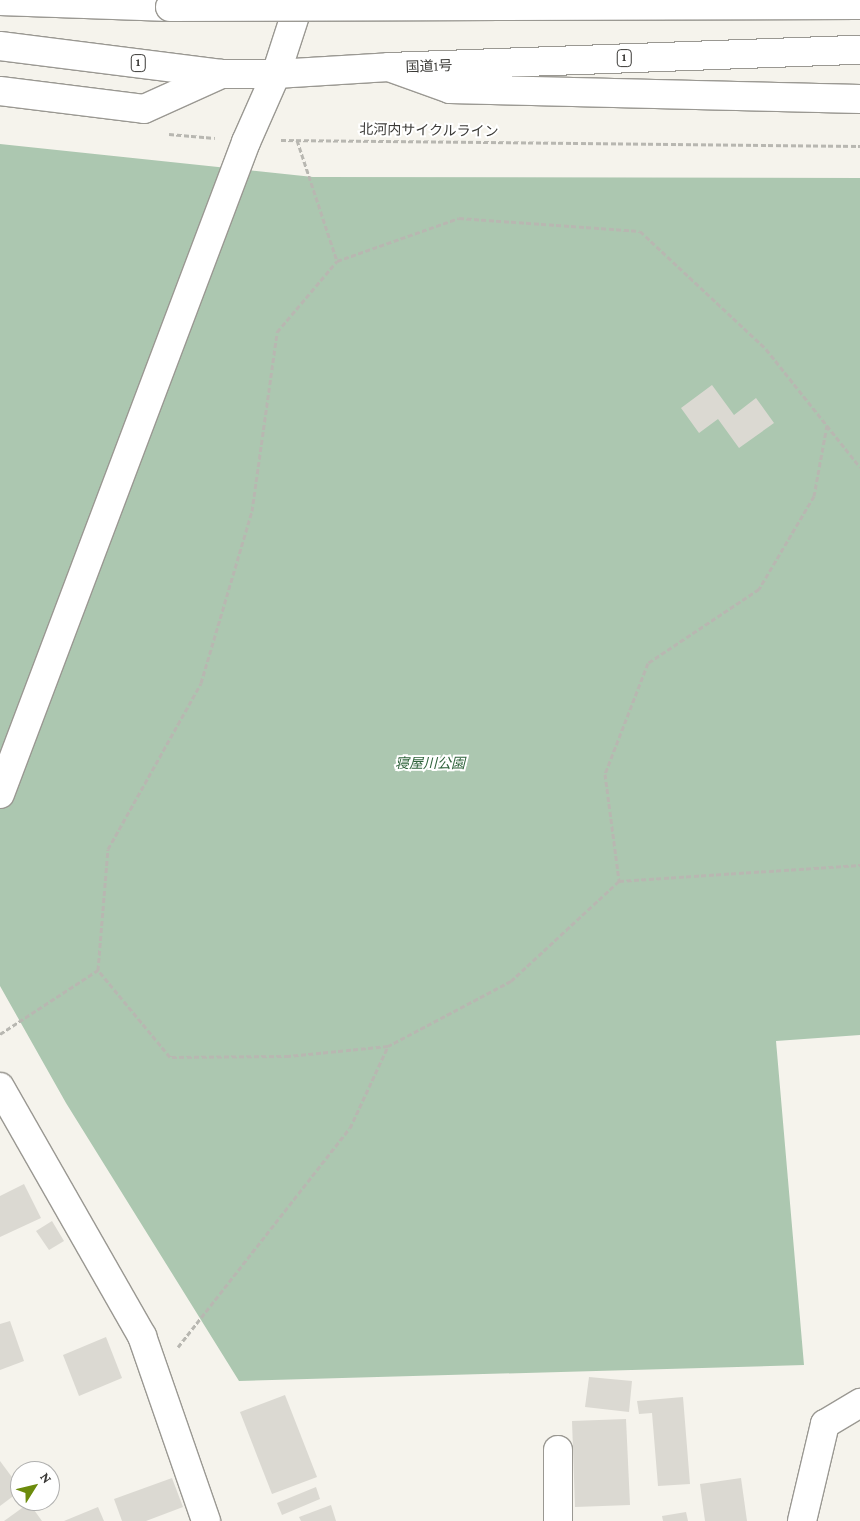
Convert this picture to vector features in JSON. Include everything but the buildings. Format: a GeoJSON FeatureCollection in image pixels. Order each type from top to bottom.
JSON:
{"type":"FeatureCollection","features":[{"type":"Feature","properties":{"kind":"main road"},"geometry":{"type":"LineString","coordinates":[[0,794],[246,142],[276,74],[300,0]]}},
{"type":"Feature","properties":{"kind":"main road"},"geometry":{"type":"LineString","coordinates":[[0,1],[170,7],[860,5]]}},
{"type":"Feature","properties":{"kind":"main road","name":"国道1号"},"geometry":{"type":"LineString","coordinates":[[0,46],[221,74],[276,74],[388,67],[860,50]]}},
{"type":"Feature","properties":{"kind":"main road"},"geometry":{"type":"LineString","coordinates":[[388,67],[450,89],[860,99]]}},
{"type":"Feature","properties":{"kind":"main road"},"geometry":{"type":"LineString","coordinates":[[0,91],[144,108],[221,74]]}},
{"type":"Feature","properties":{"kind":"main road"},"geometry":{"type":"LineString","coordinates":[[0,1087],[142,1336],[206,1521]]}},
{"type":"Feature","properties":{"kind":"main road"},"geometry":{"type":"LineString","coordinates":[[802,1521],[825,1424],[860,1403]]}},
{"type":"Feature","properties":{"kind":"main road"},"geometry":{"type":"LineString","coordinates":[[558,1450],[558,1521]]}},
{"type":"Feature","properties":{"kind":"path","name":"北河内サイクルライン"},"geometry":{"type":"LineString","coordinates":[[168,134],[246,142],[296,140],[860,146]]}},
{"type":"Feature","properties":{"kind":"path"},"geometry":{"type":"LineString","coordinates":[[296,140],[337,261]]}},
{"type":"Feature","properties":{"kind":"path"},"geometry":{"type":"LineString","coordinates":[[860,467],[766,349],[640,231],[459,218],[337,261],[277,332],[252,511],[201,683],[108,849],[98,970],[170,1056],[289,1056],[388,1046],[511,981],[619,881],[860,865]]}},
{"type":"Feature","properties":{"kind":"path"},"geometry":{"type":"LineString","coordinates":[[619,881],[605,774],[648,663],[759,589],[814,496],[827,425]]}},
{"type":"Feature","properties":{"kind":"path"},"geometry":{"type":"LineString","coordinates":[[0,1034],[98,970]]}},
{"type":"Feature","properties":{"kind":"path"},"geometry":{"type":"LineString","coordinates":[[155,1376],[350,1128],[388,1046]]}},
{"type":"Feature","properties":{"kind":"green space","name":"寝屋川公園"},"geometry":{"type":"Polygon","coordinates":[[[0,144],[313,177],[860,178],[860,1035],[776,1041],[804,1365],[239,1381],[66,1103],[0,986],[0,144]]]}}]}
